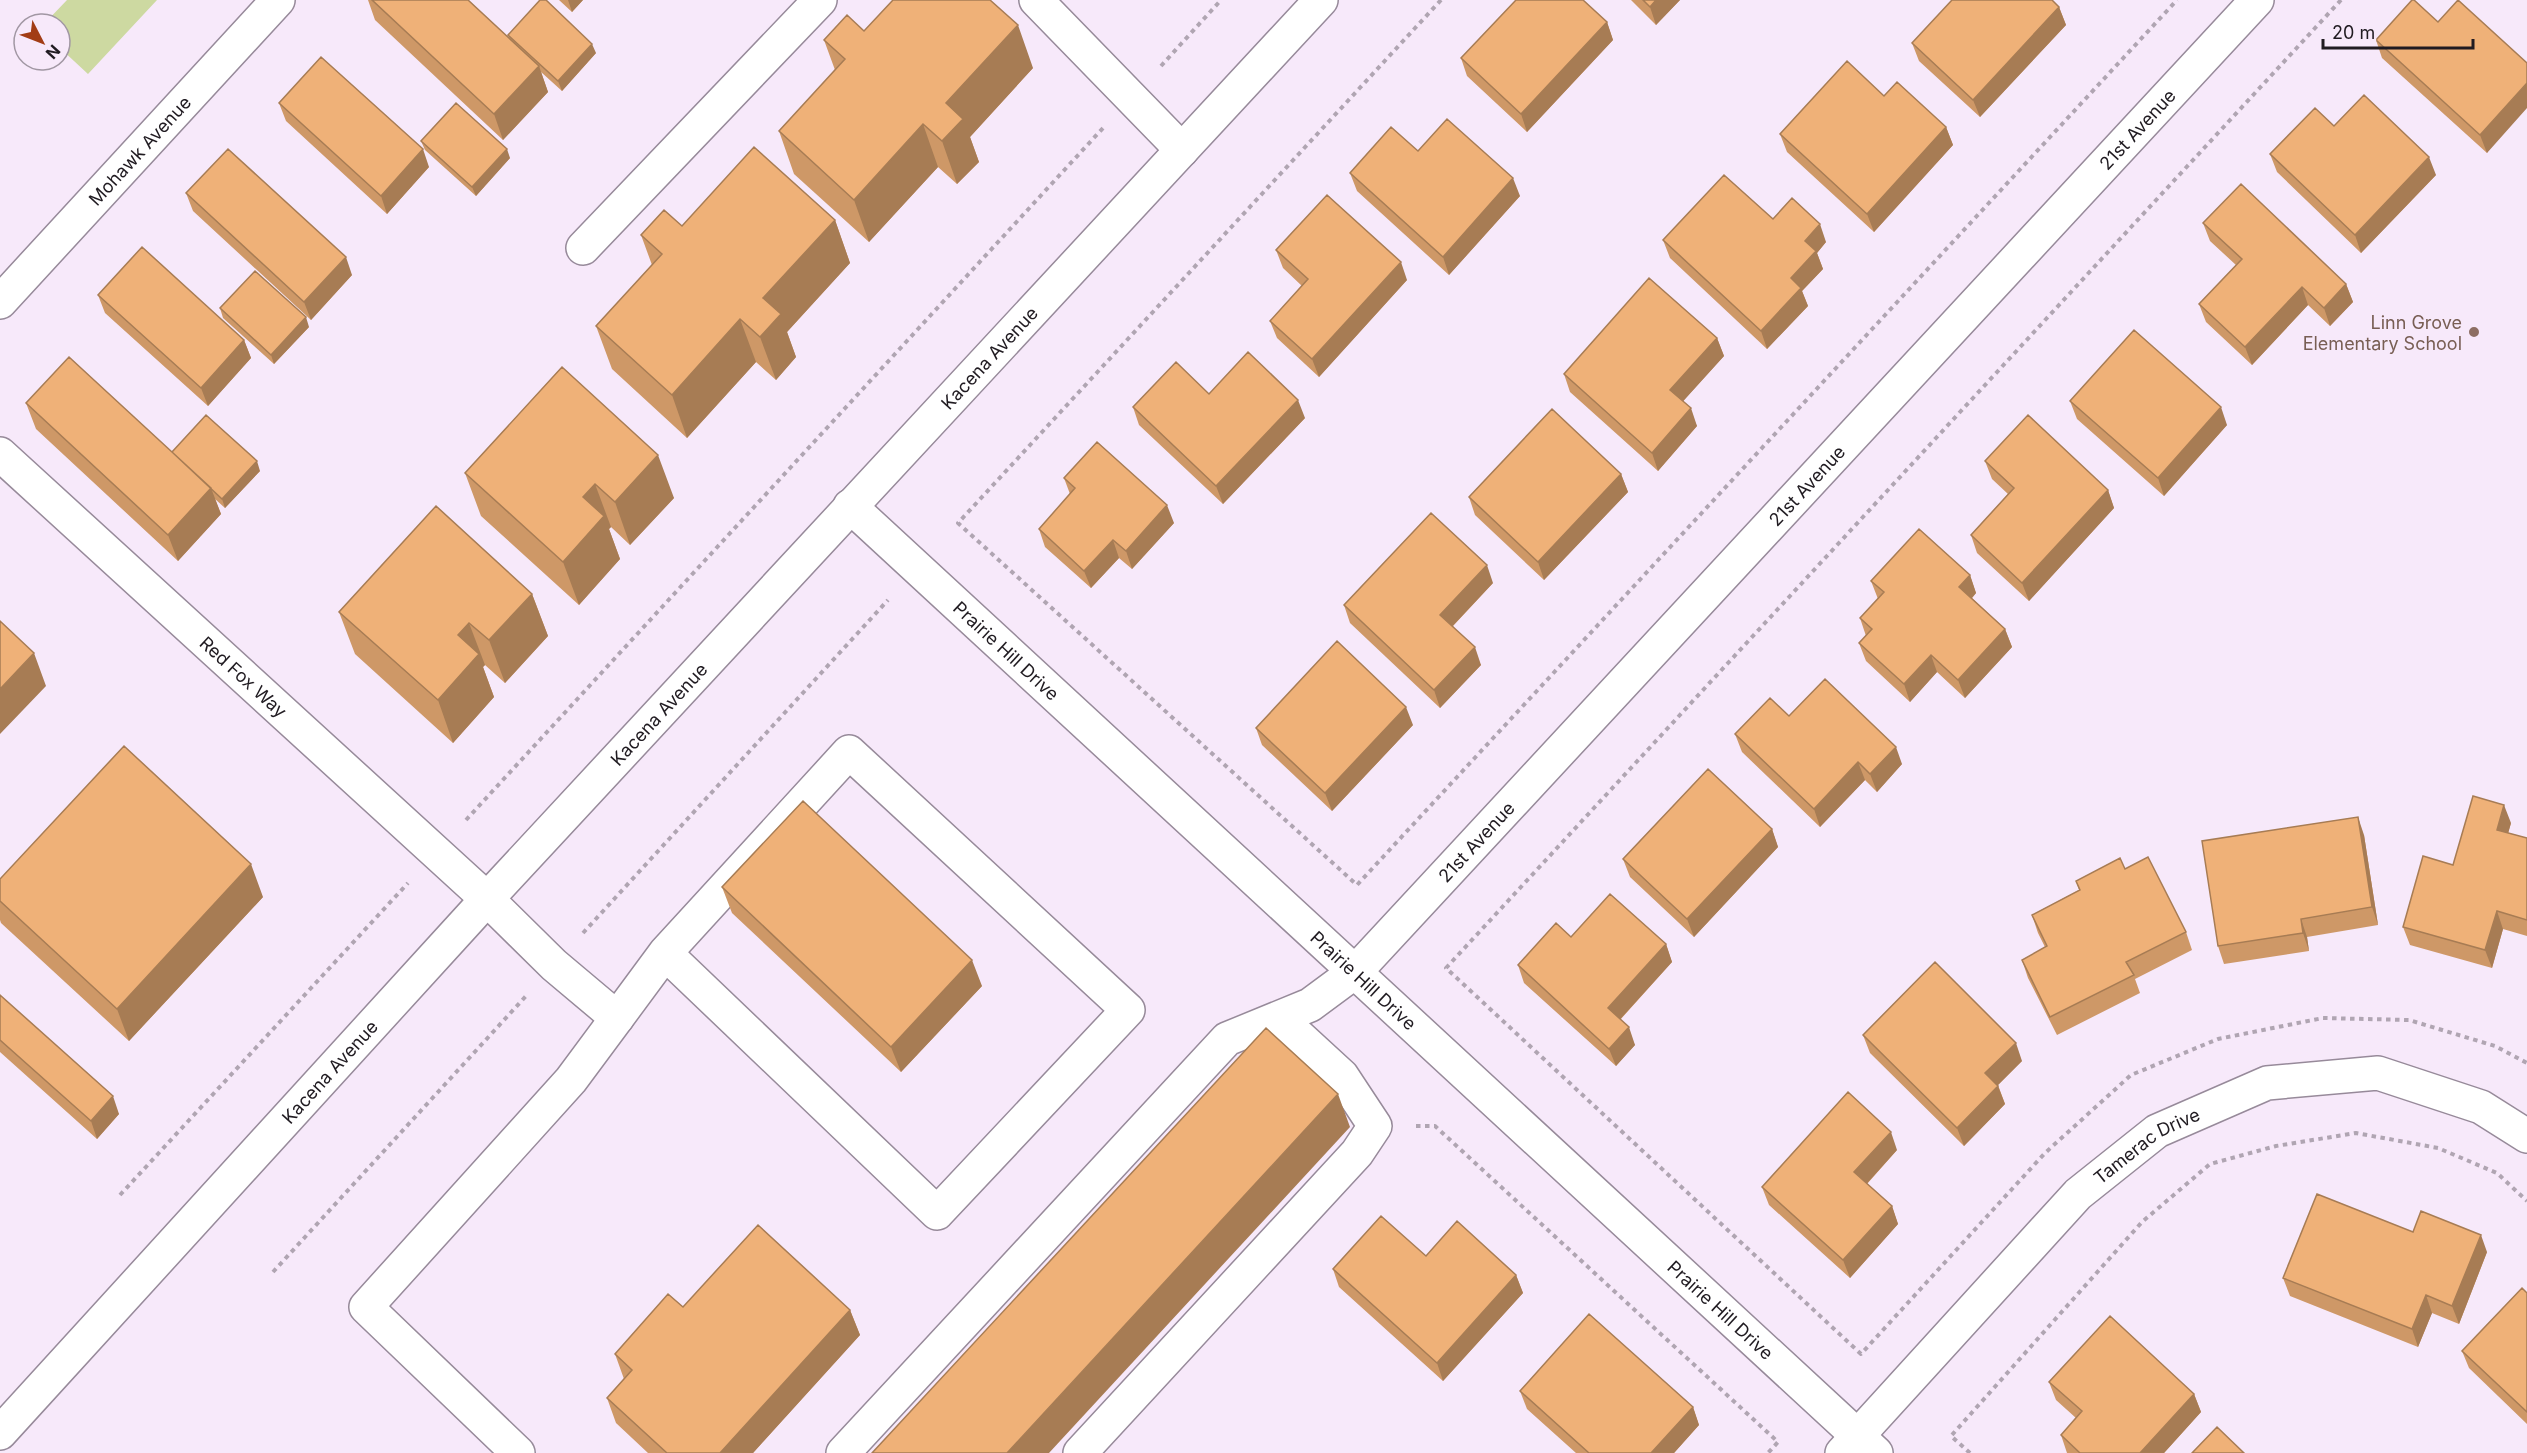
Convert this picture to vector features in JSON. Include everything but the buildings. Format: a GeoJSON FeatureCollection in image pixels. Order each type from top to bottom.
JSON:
{"type":"FeatureCollection","features":[{"type":"Feature","properties":{"kind":"street","name":"Mohawk Avenue"},"geometry":{"type":"LineString","coordinates":[[0,302],[278,0]]}},
{"type":"Feature","properties":{"kind":"street"},"geometry":{"type":"LineString","coordinates":[[583,248],[820,0]]}},
{"type":"Feature","properties":{"kind":"street"},"geometry":{"type":"LineString","coordinates":[[1036,0],[1182,150]]}},
{"type":"Feature","properties":{"kind":"street","name":"Kacena Avenue"},"geometry":{"type":"LineString","coordinates":[[0,1432],[486,899],[1321,0]]}},
{"type":"Feature","properties":{"kind":"street","name":"21st Avenue"},"geometry":{"type":"LineString","coordinates":[[843,1453],[1227,1039],[1310,1005],[1356,970],[2257,0]]}},
{"type":"Feature","properties":{"kind":"street","name":"Red Fox Way"},"geometry":{"type":"LineString","coordinates":[[0,454],[486,899],[554,965],[616,1018]]}},
{"type":"Feature","properties":{"kind":"street","name":"Prairie Hill Drive"},"geometry":{"type":"LineString","coordinates":[[850,506],[1356,970],[1859,1447]]}},
{"type":"Feature","properties":{"kind":"street"},"geometry":{"type":"LineString","coordinates":[[518,1453],[366,1306],[571,1080],[665,953],[849,752],[1128,1010],[938,1213],[665,953]]}},
{"type":"Feature","properties":{"kind":"street"},"geometry":{"type":"LineString","coordinates":[[1080,1453],[1357,1153],[1375,1126],[1342,1077],[1280,1019]]}},
{"type":"Feature","properties":{"kind":"street","name":"Tamerac Drive"},"geometry":{"type":"LineString","coordinates":[[1859,1447],[2078,1194],[2157,1131],[2267,1083],[2378,1073],[2481,1107],[2527,1136]]}},
{"type":"Feature","properties":{"kind":"path"},"geometry":{"type":"LineString","coordinates":[[120,1194],[1221,0]]}},
{"type":"Feature","properties":{"kind":"path"},"geometry":{"type":"LineString","coordinates":[[1442,0],[958,523],[1357,885],[2177,0]]}},
{"type":"Feature","properties":{"kind":"path"},"geometry":{"type":"LineString","coordinates":[[2341,0],[1446,968],[1861,1354],[2045,1153],[2131,1075],[2218,1039],[2323,1018],[2409,1020],[2495,1046],[2527,1063]]}},
{"type":"Feature","properties":{"kind":"path"},"geometry":{"type":"LineString","coordinates":[[1435,1126],[1778,1442],[1768,1453]]}},
{"type":"Feature","properties":{"kind":"path"},"geometry":{"type":"LineString","coordinates":[[1970,1453],[1951,1436],[2142,1222],[2210,1164],[2276,1146],[2356,1133],[2438,1148],[2497,1173],[2527,1201]]}},
{"type":"Feature","properties":{"kind":"green space"},"geometry":{"type":"Polygon","coordinates":[[[67,0],[157,0],[88,74],[72,59],[72,12],[56,12],[67,0]]]}},
{"type":"Feature","properties":{"kind":"place","name":"Linn Grove Elementary School"},"geometry":{"type":"Point","coordinates":[2474,332]}}]}
